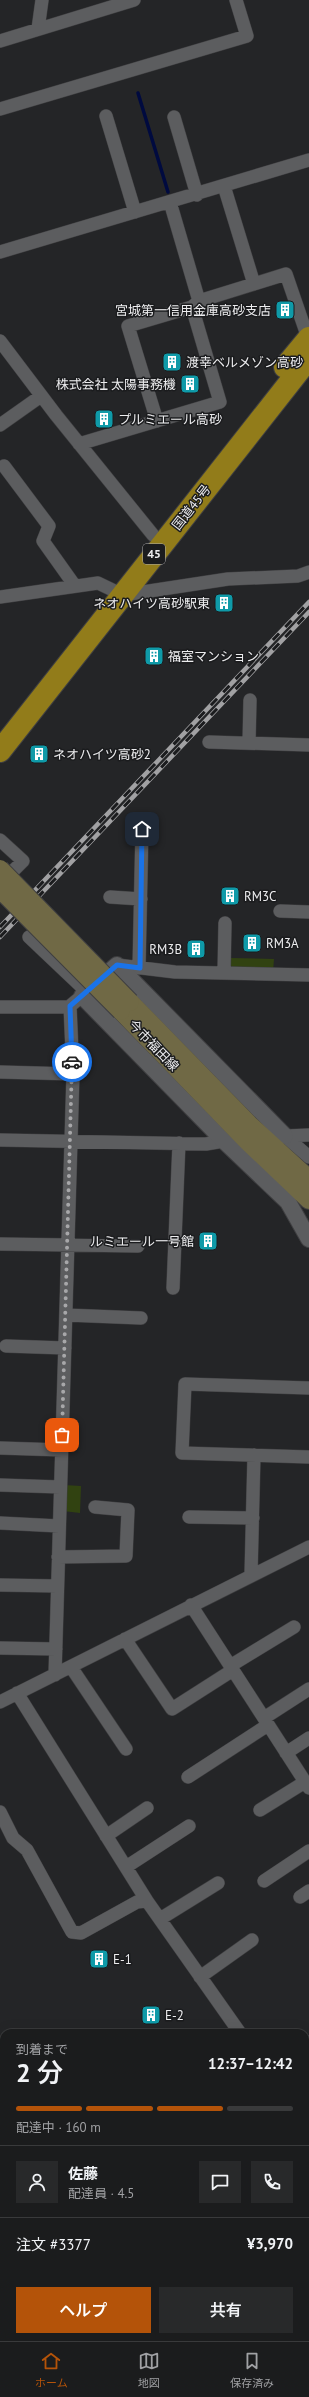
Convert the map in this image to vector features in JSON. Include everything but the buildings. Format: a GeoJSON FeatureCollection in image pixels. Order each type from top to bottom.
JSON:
{"type":"FeatureCollection","features":[{"type":"Feature","properties":{"kind":"highway","name":"国道45号"},"geometry":{"type":"LineString","coordinates":[[0,751],[117,592],[153,535],[309,338]]}},
{"type":"Feature","properties":{"kind":"highway","name":"国道45号"},"geometry":{"type":"LineString","coordinates":[[0,727],[117,592],[309,358]]}},
{"type":"Feature","properties":{"kind":"main road","name":"今市福田線"},"geometry":{"type":"LineString","coordinates":[[0,869],[248,1142],[309,1200]]}},
{"type":"Feature","properties":{"kind":"main road","name":"今市福田線"},"geometry":{"type":"LineString","coordinates":[[0,889],[309,1179]]}},
{"type":"Feature","properties":{"kind":"street"},"geometry":{"type":"LineString","coordinates":[[38,29],[42,0]]}},
{"type":"Feature","properties":{"kind":"street"},"geometry":{"type":"LineString","coordinates":[[0,41],[134,0]]}},
{"type":"Feature","properties":{"kind":"street"},"geometry":{"type":"LineString","coordinates":[[0,109],[247,36],[236,0]]}},
{"type":"Feature","properties":{"kind":"street"},"geometry":{"type":"LineString","coordinates":[[106,116],[135,212]]}},
{"type":"Feature","properties":{"kind":"street"},"geometry":{"type":"LineString","coordinates":[[174,117],[197,195]]}},
{"type":"Feature","properties":{"kind":"street"},"geometry":{"type":"LineString","coordinates":[[0,252],[197,195],[309,160]]}},
{"type":"Feature","properties":{"kind":"street"},"geometry":{"type":"LineString","coordinates":[[224,186],[254,284]]}},
{"type":"Feature","properties":{"kind":"street"},"geometry":{"type":"LineString","coordinates":[[79,444],[220,402],[170,202]]}},
{"type":"Feature","properties":{"kind":"street"},"geometry":{"type":"LineString","coordinates":[[157,420],[128,326],[286,274],[309,338]]}},
{"type":"Feature","properties":{"kind":"street"},"geometry":{"type":"LineString","coordinates":[[0,341],[41,396],[153,535]]}},
{"type":"Feature","properties":{"kind":"street"},"geometry":{"type":"LineString","coordinates":[[0,425],[41,396]]}},
{"type":"Feature","properties":{"kind":"street"},"geometry":{"type":"LineString","coordinates":[[4,466],[49,526],[43,541],[75,586]]}},
{"type":"Feature","properties":{"kind":"street"},"geometry":{"type":"LineString","coordinates":[[0,597],[98,583],[117,592],[228,579],[298,576],[309,572]]}},
{"type":"Feature","properties":{"kind":"street"},"geometry":{"type":"LineString","coordinates":[[249,743],[250,700]]}},
{"type":"Feature","properties":{"kind":"street"},"geometry":{"type":"LineString","coordinates":[[209,742],[309,745]]}},
{"type":"Feature","properties":{"kind":"street"},"geometry":{"type":"LineString","coordinates":[[140,968],[142,829]]}},
{"type":"Feature","properties":{"kind":"street"},"geometry":{"type":"LineString","coordinates":[[0,840],[23,861],[0,883]]}},
{"type":"Feature","properties":{"kind":"street"},"geometry":{"type":"LineString","coordinates":[[110,897],[141,898]]}},
{"type":"Feature","properties":{"kind":"street"},"geometry":{"type":"LineString","coordinates":[[280,911],[309,912]]}},
{"type":"Feature","properties":{"kind":"street"},"geometry":{"type":"LineString","coordinates":[[224,973],[225,923]]}},
{"type":"Feature","properties":{"kind":"street"},"geometry":{"type":"LineString","coordinates":[[29,937],[224,1141],[288,1202],[309,1239]]}},
{"type":"Feature","properties":{"kind":"street"},"geometry":{"type":"LineString","coordinates":[[117,965],[285,1136],[309,1157]]}},
{"type":"Feature","properties":{"kind":"street"},"geometry":{"type":"LineString","coordinates":[[0,1008],[70,1007],[117,965],[175,972],[309,975]]}},
{"type":"Feature","properties":{"kind":"street"},"geometry":{"type":"LineString","coordinates":[[55,1675],[73,1074],[70,1007]]}},
{"type":"Feature","properties":{"kind":"street"},"geometry":{"type":"LineString","coordinates":[[0,1072],[73,1074]]}},
{"type":"Feature","properties":{"kind":"street"},"geometry":{"type":"LineString","coordinates":[[285,1136],[309,1135]]}},
{"type":"Feature","properties":{"kind":"street"},"geometry":{"type":"LineString","coordinates":[[0,1140],[206,1144],[224,1141]]}},
{"type":"Feature","properties":{"kind":"street"},"geometry":{"type":"LineString","coordinates":[[173,1288],[179,1143]]}},
{"type":"Feature","properties":{"kind":"street"},"geometry":{"type":"LineString","coordinates":[[0,1244],[138,1246]]}},
{"type":"Feature","properties":{"kind":"street"},"geometry":{"type":"LineString","coordinates":[[66,1315],[141,1318]]}},
{"type":"Feature","properties":{"kind":"street"},"geometry":{"type":"LineString","coordinates":[[6,1346],[65,1348]]}},
{"type":"Feature","properties":{"kind":"street"},"geometry":{"type":"LineString","coordinates":[[309,1388],[185,1384],[182,1453],[309,1457]]}},
{"type":"Feature","properties":{"kind":"street"},"geometry":{"type":"LineString","coordinates":[[0,1448],[62,1450]]}},
{"type":"Feature","properties":{"kind":"street"},"geometry":{"type":"LineString","coordinates":[[251,1575],[254,1455]]}},
{"type":"Feature","properties":{"kind":"street"},"geometry":{"type":"LineString","coordinates":[[0,1485],[60,1487]]}},
{"type":"Feature","properties":{"kind":"street"},"geometry":{"type":"LineString","coordinates":[[58,1557],[126,1556],[128,1510],[95,1507]]}},
{"type":"Feature","properties":{"kind":"street"},"geometry":{"type":"LineString","coordinates":[[189,1516],[253,1518]]}},
{"type":"Feature","properties":{"kind":"street"},"geometry":{"type":"LineString","coordinates":[[0,1523],[59,1526]]}},
{"type":"Feature","properties":{"kind":"street"},"geometry":{"type":"LineString","coordinates":[[0,1702],[309,1547]]}},
{"type":"Feature","properties":{"kind":"street"},"geometry":{"type":"LineString","coordinates":[[0,1585],[57,1586]]}},
{"type":"Feature","properties":{"kind":"street"},"geometry":{"type":"LineString","coordinates":[[191,1605],[307,1785],[260,1810]]}},
{"type":"Feature","properties":{"kind":"street"},"geometry":{"type":"LineString","coordinates":[[125,1638],[172,1709],[294,1627]]}},
{"type":"Feature","properties":{"kind":"street"},"geometry":{"type":"LineString","coordinates":[[0,1648],[56,1649]]}},
{"type":"Feature","properties":{"kind":"street"},"geometry":{"type":"LineString","coordinates":[[70,1666],[126,1749]]}},
{"type":"Feature","properties":{"kind":"street"},"geometry":{"type":"LineString","coordinates":[[188,1777],[266,1722],[309,1689]]}},
{"type":"Feature","properties":{"kind":"street"},"geometry":{"type":"LineString","coordinates":[[17,1693],[147,1901],[237,2029]]}},
{"type":"Feature","properties":{"kind":"street"},"geometry":{"type":"LineString","coordinates":[[286,1753],[309,1738]]}},
{"type":"Feature","properties":{"kind":"street"},"geometry":{"type":"LineString","coordinates":[[106,1836],[147,1808]]}},
{"type":"Feature","properties":{"kind":"street"},"geometry":{"type":"LineString","coordinates":[[0,1812],[14,1838],[26,1850],[72,1932],[81,1933],[137,1902],[147,1901]]}},
{"type":"Feature","properties":{"kind":"street"},"geometry":{"type":"LineString","coordinates":[[126,1867],[189,1826]]}},
{"type":"Feature","properties":{"kind":"street"},"geometry":{"type":"LineString","coordinates":[[264,1881],[309,1851]]}},
{"type":"Feature","properties":{"kind":"street"},"geometry":{"type":"LineString","coordinates":[[160,1919],[218,1883]]}},
{"type":"Feature","properties":{"kind":"street"},"geometry":{"type":"LineString","coordinates":[[200,1977],[252,1940]]}},
{"type":"Feature","properties":{"kind":"green space"},"geometry":{"type":"Polygon","coordinates":[[[230,958],[274,959],[273,972],[237,971],[230,965],[230,958]]]}},
{"type":"Feature","properties":{"kind":"green space"},"geometry":{"type":"Polygon","coordinates":[[[64,1485],[81,1486],[80,1513],[63,1511],[64,1485]]]}},
{"type":"Feature","properties":{"kind":"waterway"},"geometry":{"type":"LineString","coordinates":[[138,93],[168,192]]}},
{"type":"Feature","properties":{"kind":"railway"},"geometry":{"type":"LineString","coordinates":[[0,927],[309,602]]}},
{"type":"Feature","properties":{"kind":"railway"},"geometry":{"type":"LineString","coordinates":[[0,937],[309,612]]}},
{"type":"Feature","properties":{"kind":"way so far"},"geometry":{"type":"LineString","coordinates":[[62,1435],[73,1074],[72,1062]]}},
{"type":"Feature","properties":{"kind":"place","name":"宮城第一信用金庫高砂支店"},"geometry":{"type":"Point","coordinates":[285,310]}},
{"type":"Feature","properties":{"kind":"place","name":"渡幸ベルメゾン高砂"},"geometry":{"type":"Point","coordinates":[172,362]}},
{"type":"Feature","properties":{"kind":"place","name":"株式会社 太陽事務機"},"geometry":{"type":"Point","coordinates":[190,384]}},
{"type":"Feature","properties":{"kind":"place","name":"プルミエール高砂"},"geometry":{"type":"Point","coordinates":[104,419]}},
{"type":"Feature","properties":{"kind":"place","name":"ネオハイツ高砂駅東"},"geometry":{"type":"Point","coordinates":[224,603]}},
{"type":"Feature","properties":{"kind":"place","name":"福室マンション"},"geometry":{"type":"Point","coordinates":[154,656]}},
{"type":"Feature","properties":{"kind":"place","name":"ネオハイツ高砂2"},"geometry":{"type":"Point","coordinates":[39,754]}},
{"type":"Feature","properties":{"kind":"place","name":"RM3C"},"geometry":{"type":"Point","coordinates":[230,896]}},
{"type":"Feature","properties":{"kind":"place","name":"RM3A"},"geometry":{"type":"Point","coordinates":[252,943]}},
{"type":"Feature","properties":{"kind":"place","name":"RM3B"},"geometry":{"type":"Point","coordinates":[196,949]}},
{"type":"Feature","properties":{"kind":"place","name":"ルミエール一号館"},"geometry":{"type":"Point","coordinates":[208,1241]}},
{"type":"Feature","properties":{"kind":"place","name":"E-1"},"geometry":{"type":"Point","coordinates":[99,1959]}},
{"type":"Feature","properties":{"kind":"place","name":"E-2"},"geometry":{"type":"Point","coordinates":[151,2015]}},
{"type":"Feature","properties":{"kind":"route"},"geometry":{"type":"LineString","coordinates":[[72,1062],[70,1006],[117,965],[140,968],[142,829]]}}]}
